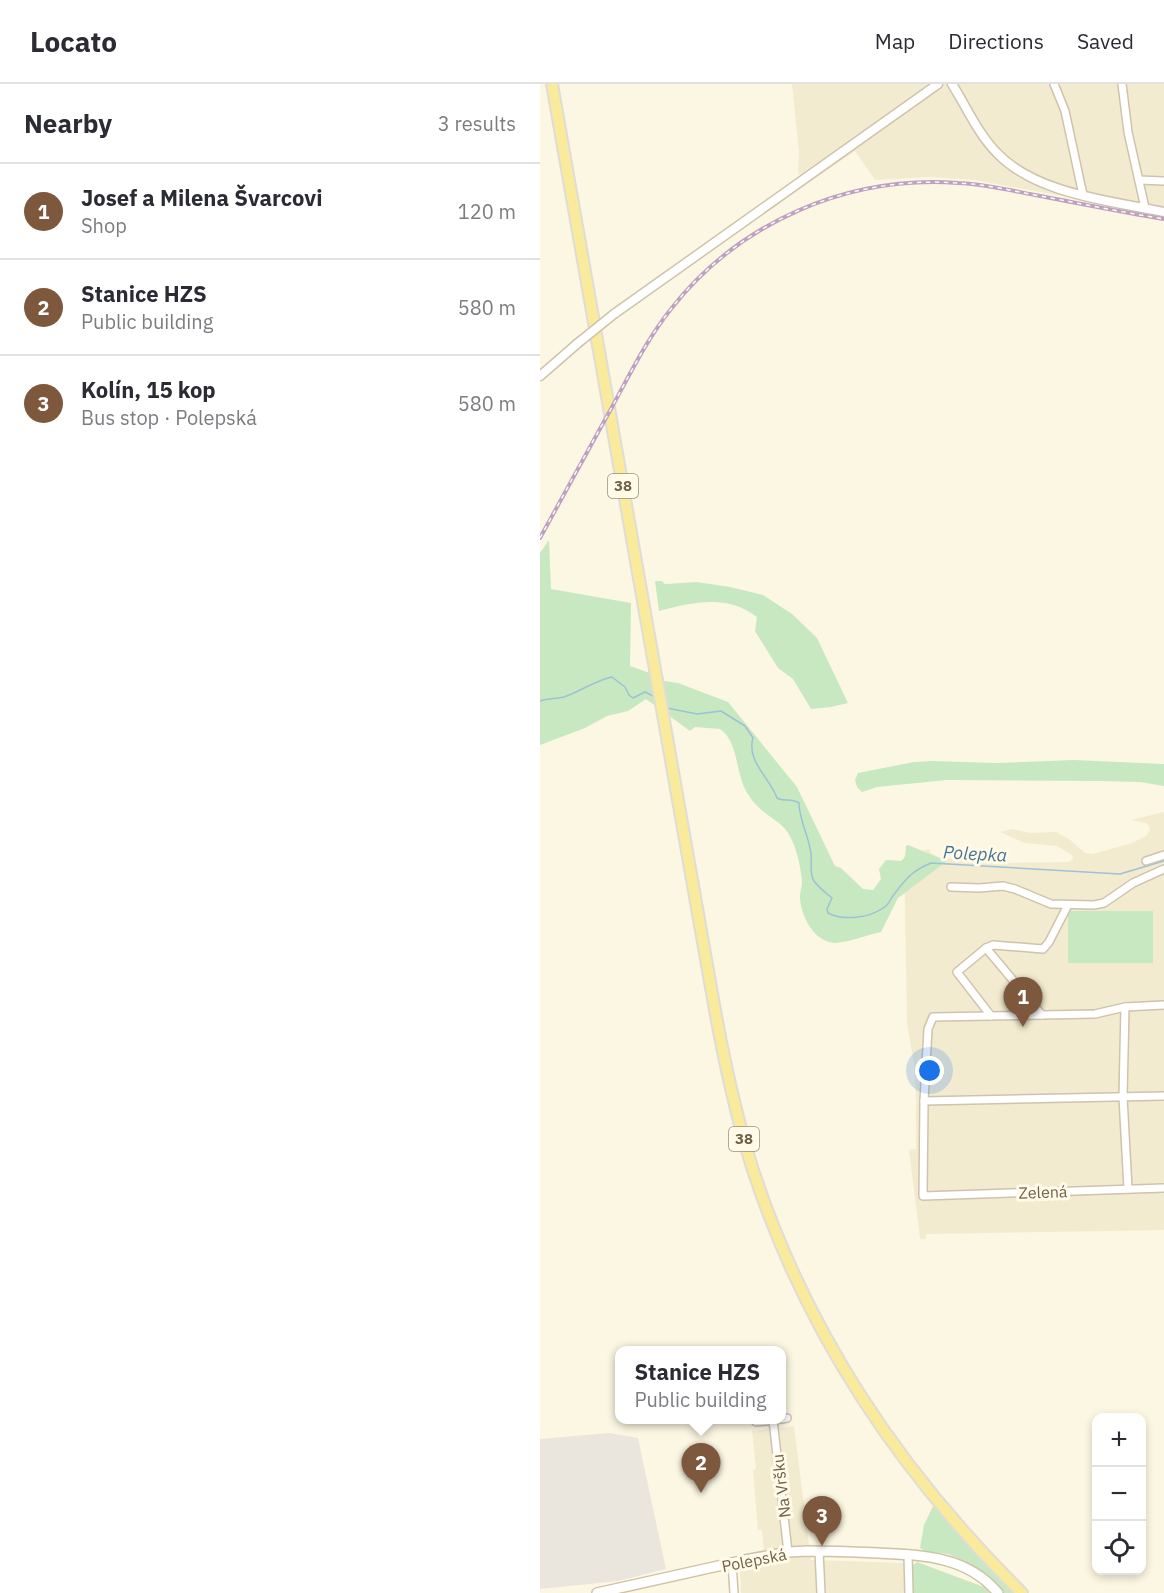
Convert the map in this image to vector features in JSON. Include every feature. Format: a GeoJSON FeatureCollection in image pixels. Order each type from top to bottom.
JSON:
{"type":"FeatureCollection","features":[{"type":"Feature","properties":{"kind":"main road","name":"38"},"geometry":{"type":"LineString","coordinates":[[552,84],[713,999],[729,1082],[752,1166],[786,1256],[829,1345],[850,1381],[899,1454],[956,1525],[1022,1593]]}},
{"type":"Feature","properties":{"kind":"main road","name":"Polepská"},"geometry":{"type":"LineString","coordinates":[[597,1593],[788,1552],[819,1551],[908,1554],[950,1560],[972,1571],[998,1593]]}},
{"type":"Feature","properties":{"kind":"street"},"geometry":{"type":"LineString","coordinates":[[540,376],[614,314],[938,84]]}},
{"type":"Feature","properties":{"kind":"street"},"geometry":{"type":"LineString","coordinates":[[952,84],[988,142],[1004,160],[1018,170],[1054,188],[1164,212]]}},
{"type":"Feature","properties":{"kind":"street"},"geometry":{"type":"LineString","coordinates":[[1054,84],[1065,111],[1083,195]]}},
{"type":"Feature","properties":{"kind":"street"},"geometry":{"type":"LineString","coordinates":[[1122,84],[1128,132],[1145,208]]}},
{"type":"Feature","properties":{"kind":"street"},"geometry":{"type":"LineString","coordinates":[[1139,180],[1164,181]]}},
{"type":"Feature","properties":{"kind":"street"},"geometry":{"type":"LineString","coordinates":[[1146,861],[1164,855]]}},
{"type":"Feature","properties":{"kind":"street"},"geometry":{"type":"LineString","coordinates":[[951,887],[1003,886],[1052,904],[1094,905],[1104,903],[1133,883],[1164,869]]}},
{"type":"Feature","properties":{"kind":"street"},"geometry":{"type":"LineString","coordinates":[[991,1016],[957,972],[986,948],[993,945],[1032,950],[1043,949],[1049,942],[1068,904]]}},
{"type":"Feature","properties":{"kind":"street"},"geometry":{"type":"LineString","coordinates":[[986,948],[1042,1015]]}},
{"type":"Feature","properties":{"kind":"street"},"geometry":{"type":"LineString","coordinates":[[1164,1005],[1125,1007],[1095,1014],[933,1017],[928,1029],[924,1101],[1164,1096]]}},
{"type":"Feature","properties":{"kind":"street"},"geometry":{"type":"LineString","coordinates":[[1125,1007],[1123,1097],[1128,1189]]}},
{"type":"Feature","properties":{"kind":"street","name":"Zelená"},"geometry":{"type":"LineString","coordinates":[[924,1101],[923,1196],[1164,1188]]}},
{"type":"Feature","properties":{"kind":"street","name":"Na Vršku"},"geometry":{"type":"LineString","coordinates":[[775,1424],[788,1552]]}},
{"type":"Feature","properties":{"kind":"street"},"geometry":{"type":"LineString","coordinates":[[819,1551],[821,1593]]}},
{"type":"Feature","properties":{"kind":"street"},"geometry":{"type":"LineString","coordinates":[[908,1554],[909,1593]]}},
{"type":"Feature","properties":{"kind":"street"},"geometry":{"type":"LineString","coordinates":[[732,1563],[734,1593]]}},
{"type":"Feature","properties":{"kind":"shaded area"},"geometry":{"type":"Polygon","coordinates":[[[792,84],[1164,84],[1164,215],[975,180],[930,177],[875,180],[855,151],[808,183],[798,173],[799,152],[792,84]]]}},
{"type":"Feature","properties":{"kind":"shaded area"},"geometry":{"type":"Polygon","coordinates":[[[1164,812],[1164,1230],[926,1234],[926,1239],[920,1239],[909,1150],[916,1149],[916,1099],[914,1064],[907,1023],[905,855],[929,849],[938,857],[1003,863],[1069,862],[1073,859],[1072,855],[1057,846],[1025,843],[1000,832],[1013,829],[1030,833],[1056,832],[1069,839],[1085,853],[1093,854],[1132,843],[1146,836],[1150,830],[1149,826],[1146,823],[1131,820],[1164,812]]]}},
{"type":"Feature","properties":{"kind":"shaded area"},"geometry":{"type":"Polygon","coordinates":[[[794,1426],[811,1560],[904,1563],[905,1593],[741,1593],[740,1568],[765,1563],[762,1530],[758,1530],[752,1431],[794,1426]]]}},
{"type":"Feature","properties":{"kind":"shaded area"},"geometry":{"type":"Polygon","coordinates":[[[609,1433],[638,1438],[666,1569],[618,1581],[540,1589],[540,1439],[609,1433]]]}},
{"type":"Feature","properties":{"kind":"green space"},"geometry":{"type":"Polygon","coordinates":[[[549,540],[551,589],[631,603],[630,666],[664,678],[664,681],[678,683],[728,702],[797,787],[835,866],[841,868],[863,889],[873,890],[881,879],[879,869],[886,860],[901,861],[905,857],[908,845],[947,861],[898,898],[881,932],[836,943],[821,938],[810,927],[801,903],[801,870],[791,838],[783,826],[761,810],[748,794],[741,780],[730,740],[720,729],[695,727],[690,731],[646,699],[628,711],[607,716],[585,728],[540,745],[540,553],[549,540]]]}},
{"type":"Feature","properties":{"kind":"green space"},"geometry":{"type":"Polygon","coordinates":[[[655,581],[662,581],[665,584],[697,582],[763,595],[792,614],[817,638],[848,703],[811,709],[793,679],[778,668],[755,631],[757,617],[734,605],[710,602],[659,611],[655,581]]]}},
{"type":"Feature","properties":{"kind":"green space"},"geometry":{"type":"Polygon","coordinates":[[[1074,760],[1164,764],[1164,786],[1140,782],[947,780],[877,787],[862,792],[855,780],[858,773],[914,762],[996,763],[1074,760]]]}},
{"type":"Feature","properties":{"kind":"green space"},"geometry":{"type":"Polygon","coordinates":[[[1068,911],[1153,911],[1153,963],[1068,963],[1068,911]]]}},
{"type":"Feature","properties":{"kind":"green space"},"geometry":{"type":"Polygon","coordinates":[[[933,1506],[1015,1593],[1003,1593],[978,1570],[956,1557],[920,1548],[924,1525],[933,1506]]]}},
{"type":"Feature","properties":{"kind":"green space"},"geometry":{"type":"Polygon","coordinates":[[[917,1562],[984,1587],[990,1593],[913,1593],[912,1566],[917,1562]]]}},
{"type":"Feature","properties":{"kind":"waterway","name":"Polepka"},"geometry":{"type":"LineString","coordinates":[[540,701],[564,697],[612,677],[625,687],[633,698],[645,692],[655,697]]}},
{"type":"Feature","properties":{"kind":"waterway","name":"Polepka"},"geometry":{"type":"LineString","coordinates":[[667,708],[697,714],[721,711],[745,726],[753,738],[752,746],[756,762],[777,798],[799,803],[810,847],[812,878],[832,898],[827,909],[828,913],[834,915],[856,917],[877,911],[887,905],[909,877],[918,869],[931,863],[1120,874],[1164,861]]}},
{"type":"Feature","properties":{"kind":"railway"},"geometry":{"type":"LineString","coordinates":[[540,538],[639,357],[662,320],[698,278],[729,251],[799,210],[837,196],[876,187],[917,183],[958,183],[987,186],[1164,219]]}},
{"type":"Feature","properties":{"kind":"place","name":"Josef a Milena Švarcovi"},"geometry":{"type":"Point","coordinates":[1023,1027]}},
{"type":"Feature","properties":{"kind":"place","name":"Stanice HZS"},"geometry":{"type":"Point","coordinates":[701,1493]}},
{"type":"Feature","properties":{"kind":"place","name":"Kolín, 15 kop"},"geometry":{"type":"Point","coordinates":[822,1546]}}]}
